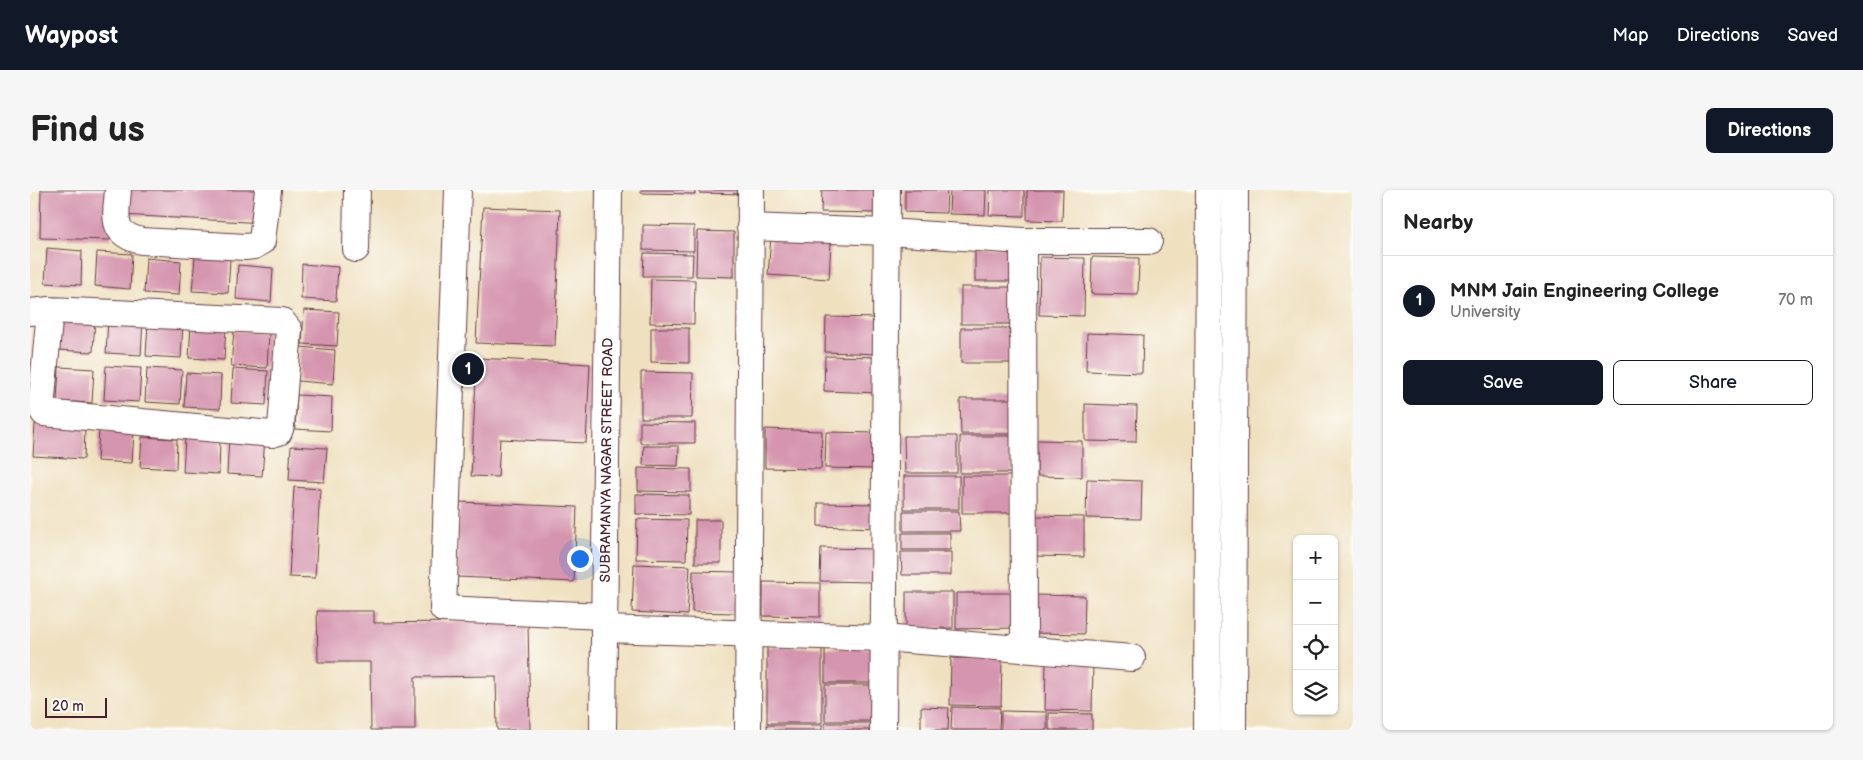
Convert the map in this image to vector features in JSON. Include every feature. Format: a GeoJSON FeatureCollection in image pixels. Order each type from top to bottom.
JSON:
{"type":"FeatureCollection","features":[{"type":"Feature","properties":{"kind":"street"},"geometry":{"type":"LineString","coordinates":[[118,190],[116,220],[120,230],[128,238],[142,241],[245,247],[254,246],[262,242],[268,190]]}},
{"type":"Feature","properties":{"kind":"street"},"geometry":{"type":"LineString","coordinates":[[356,249],[357,190]]}},
{"type":"Feature","properties":{"kind":"street"},"geometry":{"type":"LineString","coordinates":[[458,190],[443,609],[748,633],[883,638],[1132,658]]}},
{"type":"Feature","properties":{"kind":"street","name":"SUBRAMANYA NAGAR STREET ROAD"},"geometry":{"type":"LineString","coordinates":[[603,730],[609,190]]}},
{"type":"Feature","properties":{"kind":"street"},"geometry":{"type":"LineString","coordinates":[[748,730],[751,190]]}},
{"type":"Feature","properties":{"kind":"street"},"geometry":{"type":"LineString","coordinates":[[883,730],[887,190]]}},
{"type":"Feature","properties":{"kind":"street"},"geometry":{"type":"LineString","coordinates":[[1207,730],[1209,190]]}},
{"type":"Feature","properties":{"kind":"street"},"geometry":{"type":"LineString","coordinates":[[1233,730],[1235,190]]}},
{"type":"Feature","properties":{"kind":"street"},"geometry":{"type":"LineString","coordinates":[[750,227],[887,232],[1023,241],[1149,241]]}},
{"type":"Feature","properties":{"kind":"street"},"geometry":{"type":"LineString","coordinates":[[1023,241],[1024,649]]}},
{"type":"Feature","properties":{"kind":"street"},"geometry":{"type":"LineString","coordinates":[[40,311],[282,321],[289,330],[279,432],[272,434],[44,413],[40,408],[40,311]]}},
{"type":"Feature","properties":{"kind":"building"},"geometry":{"type":"Polygon","coordinates":[[[41,190],[111,190],[110,240],[40,238],[41,190]]]}},
{"type":"Feature","properties":{"kind":"building"},"geometry":{"type":"Polygon","coordinates":[[[123,190],[265,190],[264,223],[122,215],[123,190]]]}},
{"type":"Feature","properties":{"kind":"building"},"geometry":{"type":"Polygon","coordinates":[[[641,190],[695,190],[695,194],[641,193],[641,190]]]}},
{"type":"Feature","properties":{"kind":"building"},"geometry":{"type":"Polygon","coordinates":[[[699,190],[743,190],[743,194],[699,193],[699,190]]]}},
{"type":"Feature","properties":{"kind":"building"},"geometry":{"type":"Polygon","coordinates":[[[822,190],[879,190],[878,213],[821,212],[822,190]]]}},
{"type":"Feature","properties":{"kind":"building"},"geometry":{"type":"Polygon","coordinates":[[[905,190],[947,190],[946,213],[905,212],[905,190]]]}},
{"type":"Feature","properties":{"kind":"building"},"geometry":{"type":"Polygon","coordinates":[[[950,190],[986,190],[985,215],[949,214],[950,190]]]}},
{"type":"Feature","properties":{"kind":"building"},"geometry":{"type":"Polygon","coordinates":[[[990,190],[1024,190],[1024,216],[989,215],[990,190]]]}},
{"type":"Feature","properties":{"kind":"building"},"geometry":{"type":"Polygon","coordinates":[[[1027,190],[1063,190],[1062,221],[1027,220],[1027,190]]]}},
{"type":"Feature","properties":{"kind":"building"},"geometry":{"type":"Polygon","coordinates":[[[483,207],[560,210],[555,346],[476,343],[483,207]]]}},
{"type":"Feature","properties":{"kind":"building"},"geometry":{"type":"Polygon","coordinates":[[[643,225],[694,226],[694,251],[643,250],[643,225]]]}},
{"type":"Feature","properties":{"kind":"building"},"geometry":{"type":"Polygon","coordinates":[[[697,231],[734,232],[734,277],[696,276],[697,231]]]}},
{"type":"Feature","properties":{"kind":"building"},"geometry":{"type":"Polygon","coordinates":[[[771,237],[831,241],[829,279],[768,275],[771,237]]]}},
{"type":"Feature","properties":{"kind":"building"},"geometry":{"type":"Polygon","coordinates":[[[975,247],[1016,247],[1016,281],[975,281],[975,247]]]}},
{"type":"Feature","properties":{"kind":"building"},"geometry":{"type":"Polygon","coordinates":[[[47,248],[82,251],[81,285],[45,283],[47,248]]]}},
{"type":"Feature","properties":{"kind":"building"},"geometry":{"type":"Polygon","coordinates":[[[97,252],[132,254],[130,289],[95,286],[97,252]]]}},
{"type":"Feature","properties":{"kind":"building"},"geometry":{"type":"Polygon","coordinates":[[[644,253],[693,254],[692,276],[643,276],[644,253]]]}},
{"type":"Feature","properties":{"kind":"building"},"geometry":{"type":"Polygon","coordinates":[[[195,257],[230,259],[228,293],[192,291],[195,257]]]}},
{"type":"Feature","properties":{"kind":"building"},"geometry":{"type":"Polygon","coordinates":[[[1040,257],[1085,258],[1084,316],[1039,315],[1040,257]]]}},
{"type":"Feature","properties":{"kind":"building"},"geometry":{"type":"Polygon","coordinates":[[[1092,257],[1139,258],[1138,295],[1091,294],[1092,257]]]}},
{"type":"Feature","properties":{"kind":"building"},"geometry":{"type":"Polygon","coordinates":[[[146,258],[181,261],[179,295],[144,293],[146,258]]]}},
{"type":"Feature","properties":{"kind":"building"},"geometry":{"type":"Polygon","coordinates":[[[302,264],[338,267],[336,301],[301,299],[302,264]]]}},
{"type":"Feature","properties":{"kind":"building"},"geometry":{"type":"Polygon","coordinates":[[[238,265],[273,268],[271,302],[236,299],[238,265]]]}},
{"type":"Feature","properties":{"kind":"building"},"geometry":{"type":"Polygon","coordinates":[[[651,279],[695,280],[694,324],[650,323],[651,279]]]}},
{"type":"Feature","properties":{"kind":"building"},"geometry":{"type":"Polygon","coordinates":[[[961,287],[1018,287],[1018,324],[961,324],[961,287]]]}},
{"type":"Feature","properties":{"kind":"building"},"geometry":{"type":"Polygon","coordinates":[[[304,310],[339,312],[337,346],[302,344],[304,310]]]}},
{"type":"Feature","properties":{"kind":"building"},"geometry":{"type":"Polygon","coordinates":[[[59,316],[95,318],[93,352],[57,350],[59,316]]]}},
{"type":"Feature","properties":{"kind":"building"},"geometry":{"type":"Polygon","coordinates":[[[826,317],[881,318],[880,354],[825,352],[826,317]]]}},
{"type":"Feature","properties":{"kind":"building"},"geometry":{"type":"Polygon","coordinates":[[[108,319],[143,321],[141,355],[106,353],[108,319]]]}},
{"type":"Feature","properties":{"kind":"building"},"geometry":{"type":"Polygon","coordinates":[[[148,322],[183,324],[181,358],[146,356],[148,322]]]}},
{"type":"Feature","properties":{"kind":"building"},"geometry":{"type":"Polygon","coordinates":[[[191,324],[226,326],[224,360],[189,358],[191,324]]]}},
{"type":"Feature","properties":{"kind":"building"},"geometry":{"type":"Polygon","coordinates":[[[651,328],[689,328],[689,363],[651,362],[651,328]]]}},
{"type":"Feature","properties":{"kind":"building"},"geometry":{"type":"Polygon","coordinates":[[[961,328],[1018,328],[1018,363],[961,363],[961,328]]]}},
{"type":"Feature","properties":{"kind":"building"},"geometry":{"type":"Polygon","coordinates":[[[234,331],[269,333],[267,368],[231,366],[234,331]]]}},
{"type":"Feature","properties":{"kind":"building"},"geometry":{"type":"Polygon","coordinates":[[[1087,333],[1143,335],[1142,373],[1086,371],[1087,333]]]}},
{"type":"Feature","properties":{"kind":"building"},"geometry":{"type":"Polygon","coordinates":[[[300,347],[335,350],[333,384],[298,381],[300,347]]]}},
{"type":"Feature","properties":{"kind":"building"},"geometry":{"type":"Polygon","coordinates":[[[825,356],[880,357],[879,393],[824,391],[825,356]]]}},
{"type":"Feature","properties":{"kind":"building"},"geometry":{"type":"Polygon","coordinates":[[[477,358],[590,364],[586,443],[500,439],[498,477],[471,476],[477,358]]]}},
{"type":"Feature","properties":{"kind":"building"},"geometry":{"type":"Polygon","coordinates":[[[106,366],[141,368],[139,402],[104,400],[106,366]]]}},
{"type":"Feature","properties":{"kind":"building"},"geometry":{"type":"Polygon","coordinates":[[[59,367],[94,369],[92,403],[57,401],[59,367]]]}},
{"type":"Feature","properties":{"kind":"building"},"geometry":{"type":"Polygon","coordinates":[[[147,368],[182,370],[180,404],[145,402],[147,368]]]}},
{"type":"Feature","properties":{"kind":"building"},"geometry":{"type":"Polygon","coordinates":[[[233,369],[268,371],[266,405],[231,403],[233,369]]]}},
{"type":"Feature","properties":{"kind":"building"},"geometry":{"type":"Polygon","coordinates":[[[641,372],[693,373],[692,418],[641,418],[641,372]]]}},
{"type":"Feature","properties":{"kind":"building"},"geometry":{"type":"Polygon","coordinates":[[[186,373],[221,375],[220,409],[184,407],[186,373]]]}},
{"type":"Feature","properties":{"kind":"building"},"geometry":{"type":"Polygon","coordinates":[[[297,395],[332,397],[331,431],[295,429],[297,395]]]}},
{"type":"Feature","properties":{"kind":"building"},"geometry":{"type":"Polygon","coordinates":[[[960,399],[1012,399],[1012,434],[961,434],[960,399]]]}},
{"type":"Feature","properties":{"kind":"building"},"geometry":{"type":"Polygon","coordinates":[[[1085,404],[1137,406],[1136,442],[1085,441],[1085,404]]]}},
{"type":"Feature","properties":{"kind":"building"},"geometry":{"type":"Polygon","coordinates":[[[640,422],[695,423],[695,443],[640,443],[640,422]]]}},
{"type":"Feature","properties":{"kind":"building"},"geometry":{"type":"Polygon","coordinates":[[[35,424],[85,427],[84,459],[33,456],[35,424]]]}},
{"type":"Feature","properties":{"kind":"building"},"geometry":{"type":"Polygon","coordinates":[[[765,429],[822,431],[821,469],[765,468],[765,429]]]}},
{"type":"Feature","properties":{"kind":"building"},"geometry":{"type":"Polygon","coordinates":[[[99,431],[134,433],[132,463],[97,461],[99,431]]]}},
{"type":"Feature","properties":{"kind":"building"},"geometry":{"type":"Polygon","coordinates":[[[826,432],[879,433],[878,469],[825,468],[826,432]]]}},
{"type":"Feature","properties":{"kind":"building"},"geometry":{"type":"Polygon","coordinates":[[[904,436],[957,436],[957,473],[905,473],[904,436]]]}},
{"type":"Feature","properties":{"kind":"building"},"geometry":{"type":"Polygon","coordinates":[[[960,436],[1012,436],[1012,473],[960,473],[960,436]]]}},
{"type":"Feature","properties":{"kind":"building"},"geometry":{"type":"Polygon","coordinates":[[[142,437],[177,439],[176,469],[140,467],[142,437]]]}},
{"type":"Feature","properties":{"kind":"building"},"geometry":{"type":"Polygon","coordinates":[[[229,437],[265,439],[262,476],[227,474],[229,437]]]}},
{"type":"Feature","properties":{"kind":"building"},"geometry":{"type":"Polygon","coordinates":[[[185,438],[220,440],[219,474],[183,472],[185,438]]]}},
{"type":"Feature","properties":{"kind":"building"},"geometry":{"type":"Polygon","coordinates":[[[1037,440],[1082,441],[1082,477],[1037,476],[1037,440]]]}},
{"type":"Feature","properties":{"kind":"building"},"geometry":{"type":"Polygon","coordinates":[[[291,446],[327,448],[324,482],[289,480],[291,446]]]}},
{"type":"Feature","properties":{"kind":"building"},"geometry":{"type":"Polygon","coordinates":[[[644,446],[679,446],[678,466],[643,465],[644,446]]]}},
{"type":"Feature","properties":{"kind":"building"},"geometry":{"type":"Polygon","coordinates":[[[638,468],[691,469],[691,492],[638,491],[638,468]]]}},
{"type":"Feature","properties":{"kind":"building"},"geometry":{"type":"Polygon","coordinates":[[[904,476],[959,476],[959,509],[904,509],[904,476]]]}},
{"type":"Feature","properties":{"kind":"building"},"geometry":{"type":"Polygon","coordinates":[[[962,476],[1011,476],[1011,513],[962,513],[962,476]]]}},
{"type":"Feature","properties":{"kind":"building"},"geometry":{"type":"Polygon","coordinates":[[[1087,479],[1142,481],[1141,519],[1086,518],[1087,479]]]}},
{"type":"Feature","properties":{"kind":"building"},"geometry":{"type":"Polygon","coordinates":[[[294,487],[320,489],[315,578],[289,577],[294,487]]]}},
{"type":"Feature","properties":{"kind":"building"},"geometry":{"type":"Polygon","coordinates":[[[636,494],[689,495],[689,515],[636,514],[636,494]]]}},
{"type":"Feature","properties":{"kind":"building"},"geometry":{"type":"Polygon","coordinates":[[[460,502],[577,507],[574,582],[457,577],[460,502]]]}},
{"type":"Feature","properties":{"kind":"building"},"geometry":{"type":"Polygon","coordinates":[[[818,503],[880,504],[879,528],[818,526],[818,503]]]}},
{"type":"Feature","properties":{"kind":"building"},"geometry":{"type":"Polygon","coordinates":[[[903,511],[959,511],[960,531],[903,531],[903,511]]]}},
{"type":"Feature","properties":{"kind":"building"},"geometry":{"type":"Polygon","coordinates":[[[1034,516],[1084,517],[1084,557],[1033,556],[1034,516]]]}},
{"type":"Feature","properties":{"kind":"building"},"geometry":{"type":"Polygon","coordinates":[[[637,519],[687,520],[686,560],[636,559],[637,519]]]}},
{"type":"Feature","properties":{"kind":"building"},"geometry":{"type":"Polygon","coordinates":[[[695,520],[721,520],[721,563],[695,563],[695,520]]]}},
{"type":"Feature","properties":{"kind":"building"},"geometry":{"type":"Polygon","coordinates":[[[902,533],[950,533],[950,550],[902,550],[902,533]]]}},
{"type":"Feature","properties":{"kind":"building"},"geometry":{"type":"Polygon","coordinates":[[[821,548],[875,549],[874,582],[820,581],[821,548]]]}},
{"type":"Feature","properties":{"kind":"building"},"geometry":{"type":"Polygon","coordinates":[[[901,552],[951,552],[951,575],[902,575],[901,552]]]}},
{"type":"Feature","properties":{"kind":"building"},"geometry":{"type":"Polygon","coordinates":[[[634,564],[690,566],[687,615],[632,612],[634,564]]]}},
{"type":"Feature","properties":{"kind":"building"},"geometry":{"type":"Polygon","coordinates":[[[693,571],[736,572],[736,613],[692,612],[693,571]]]}},
{"type":"Feature","properties":{"kind":"building"},"geometry":{"type":"Polygon","coordinates":[[[763,582],[820,583],[820,617],[763,616],[763,582]]]}},
{"type":"Feature","properties":{"kind":"building"},"geometry":{"type":"Polygon","coordinates":[[[906,592],[953,592],[953,628],[906,629],[906,592]]]}},
{"type":"Feature","properties":{"kind":"building"},"geometry":{"type":"Polygon","coordinates":[[[956,593],[1016,593],[1016,628],[956,629],[956,593]]]}},
{"type":"Feature","properties":{"kind":"building"},"geometry":{"type":"Polygon","coordinates":[[[1034,595],[1085,596],[1084,634],[1033,633],[1034,595]]]}},
{"type":"Feature","properties":{"kind":"building"},"geometry":{"type":"Polygon","coordinates":[[[317,611],[374,611],[374,623],[528,621],[530,730],[497,730],[496,676],[415,677],[415,730],[371,730],[370,662],[318,662],[317,611]]]}},
{"type":"Feature","properties":{"kind":"building"},"geometry":{"type":"Polygon","coordinates":[[[767,647],[822,647],[822,723],[767,723],[767,647]]]}},
{"type":"Feature","properties":{"kind":"building"},"geometry":{"type":"Polygon","coordinates":[[[825,648],[877,648],[877,683],[825,683],[825,648]]]}},
{"type":"Feature","properties":{"kind":"building"},"geometry":{"type":"Polygon","coordinates":[[[951,658],[1002,659],[1001,706],[950,705],[951,658]]]}},
{"type":"Feature","properties":{"kind":"building"},"geometry":{"type":"Polygon","coordinates":[[[1046,663],[1093,664],[1092,711],[1045,710],[1046,663]]]}},
{"type":"Feature","properties":{"kind":"building"},"geometry":{"type":"Polygon","coordinates":[[[825,685],[878,685],[878,721],[825,721],[825,685]]]}},
{"type":"Feature","properties":{"kind":"building"},"geometry":{"type":"Polygon","coordinates":[[[921,707],[949,708],[948,730],[921,730],[921,707]]]}},
{"type":"Feature","properties":{"kind":"building"},"geometry":{"type":"Polygon","coordinates":[[[952,707],[1000,708],[999,730],[951,730],[952,707]]]}},
{"type":"Feature","properties":{"kind":"building"},"geometry":{"type":"Polygon","coordinates":[[[1001,711],[1047,712],[1047,730],[1001,730],[1001,711]]]}},
{"type":"Feature","properties":{"kind":"building"},"geometry":{"type":"Polygon","coordinates":[[[1049,713],[1092,714],[1092,730],[1049,730],[1049,713]]]}},
{"type":"Feature","properties":{"kind":"building"},"geometry":{"type":"Polygon","coordinates":[[[825,723],[878,723],[878,730],[825,730],[825,723]]]}},
{"type":"Feature","properties":{"kind":"building"},"geometry":{"type":"Polygon","coordinates":[[[767,725],[822,725],[822,730],[767,730],[767,725]]]}},
{"type":"Feature","properties":{"kind":"place","name":"MNM Jain Engineering College"},"geometry":{"type":"Point","coordinates":[468,369]}}]}
